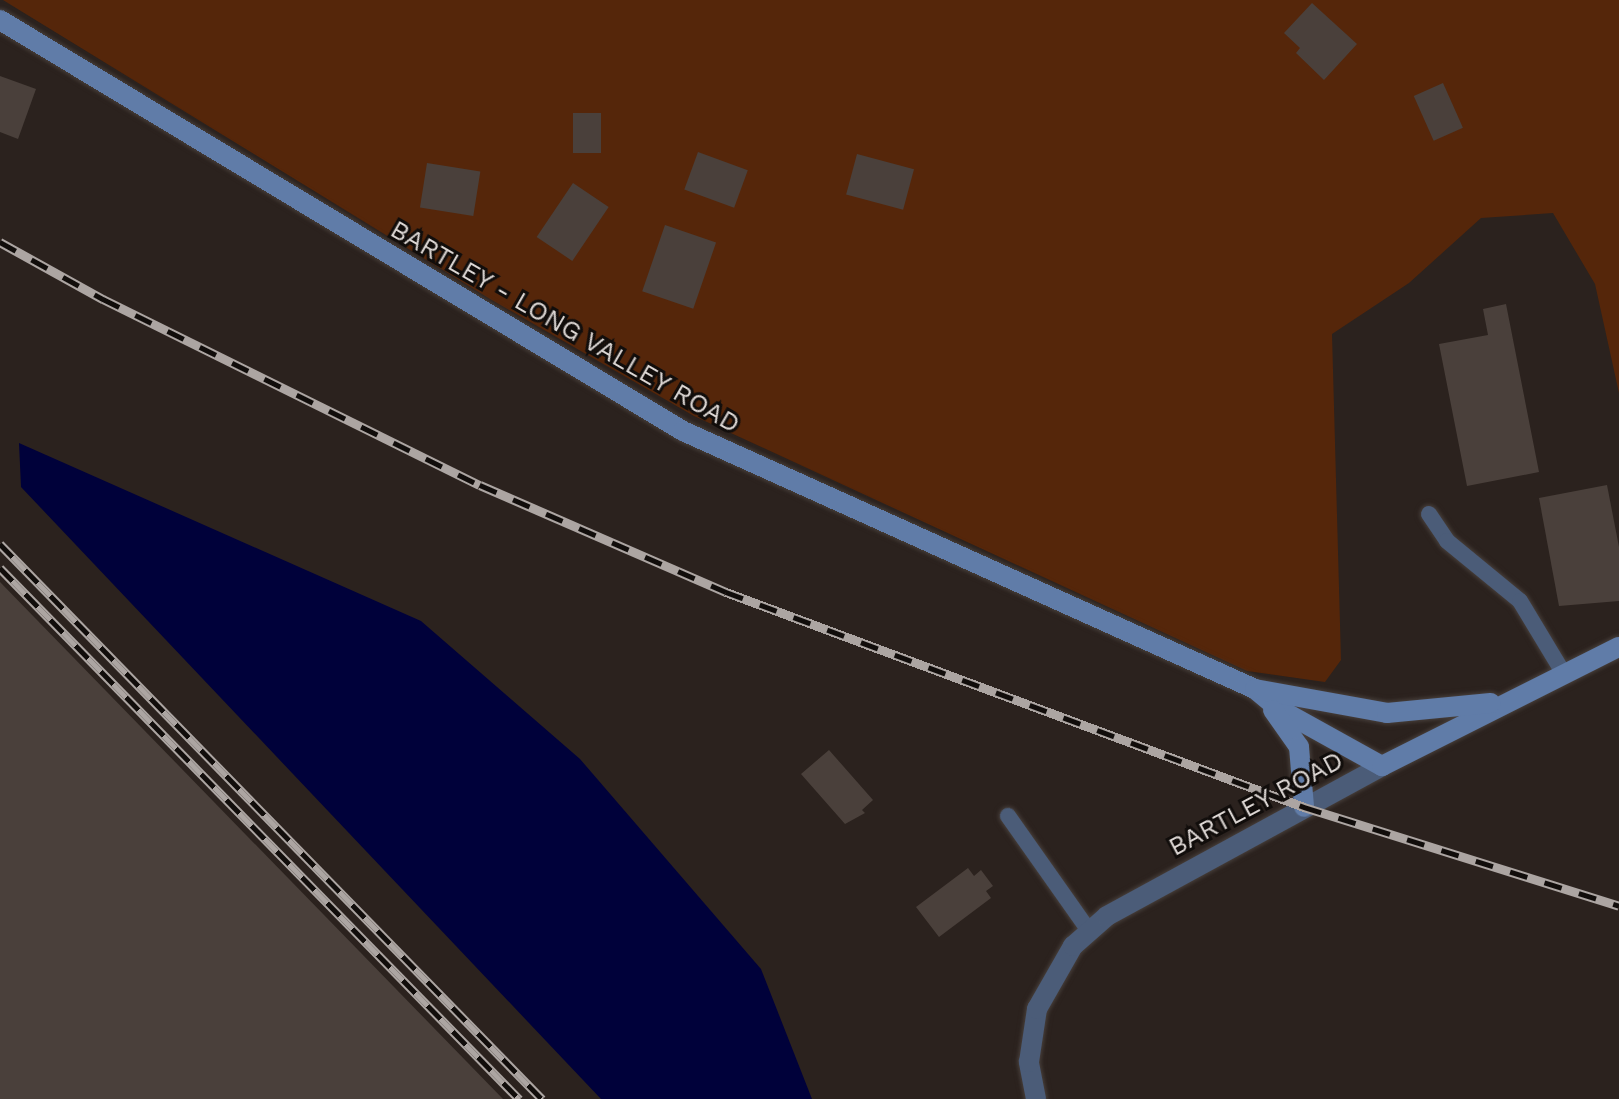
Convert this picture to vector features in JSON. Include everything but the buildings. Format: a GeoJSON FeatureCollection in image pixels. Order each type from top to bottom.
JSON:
{"type":"FeatureCollection","features":[{"type":"Feature","properties":{"kind":"main road","name":"BARTLEY - LONG VALLEY ROAD"},"geometry":{"type":"LineString","coordinates":[[0,20],[683,431],[1255,689],[1279,709],[1382,766]]}},
{"type":"Feature","properties":{"kind":"main road","name":"BARTLEY ROAD"},"geometry":{"type":"LineString","coordinates":[[1382,766],[1619,647]]}},
{"type":"Feature","properties":{"kind":"main road"},"geometry":{"type":"LineString","coordinates":[[1255,689],[1387,713],[1511,700]]}},
{"type":"Feature","properties":{"kind":"main road"},"geometry":{"type":"LineString","coordinates":[[1255,689],[1299,747],[1304,807]]}},
{"type":"Feature","properties":{"kind":"street","name":"BARTLEY ROAD"},"geometry":{"type":"LineString","coordinates":[[1036,1099],[1029,1062],[1037,1009],[1060,963],[1089,931],[1304,807],[1382,766]]}},
{"type":"Feature","properties":{"kind":"lane"},"geometry":{"type":"LineString","coordinates":[[1429,514],[1447,541],[1520,601],[1564,674]]}},
{"type":"Feature","properties":{"kind":"lane"},"geometry":{"type":"LineString","coordinates":[[1008,816],[1089,931]]}},
{"type":"Feature","properties":{"kind":"shaded area"},"geometry":{"type":"Polygon","coordinates":[[[3,0],[1619,0],[1619,393],[1595,284],[1553,213],[1481,218],[1409,283],[1332,334],[1341,660],[1325,682],[1247,671],[694,416],[490,299],[3,0]]]}},
{"type":"Feature","properties":{"kind":"shaded area"},"geometry":{"type":"Polygon","coordinates":[[[19,443],[421,621],[580,759],[761,969],[812,1099],[601,1099],[21,487],[19,443]]]}},
{"type":"Feature","properties":{"kind":"railway"},"geometry":{"type":"LineString","coordinates":[[0,242],[103,299],[480,485],[726,592],[1304,807],[1619,906]]}},
{"type":"Feature","properties":{"kind":"railway"},"geometry":{"type":"LineString","coordinates":[[0,544],[542,1099]]}},
{"type":"Feature","properties":{"kind":"railway"},"geometry":{"type":"LineString","coordinates":[[0,568],[519,1099]]}}]}
